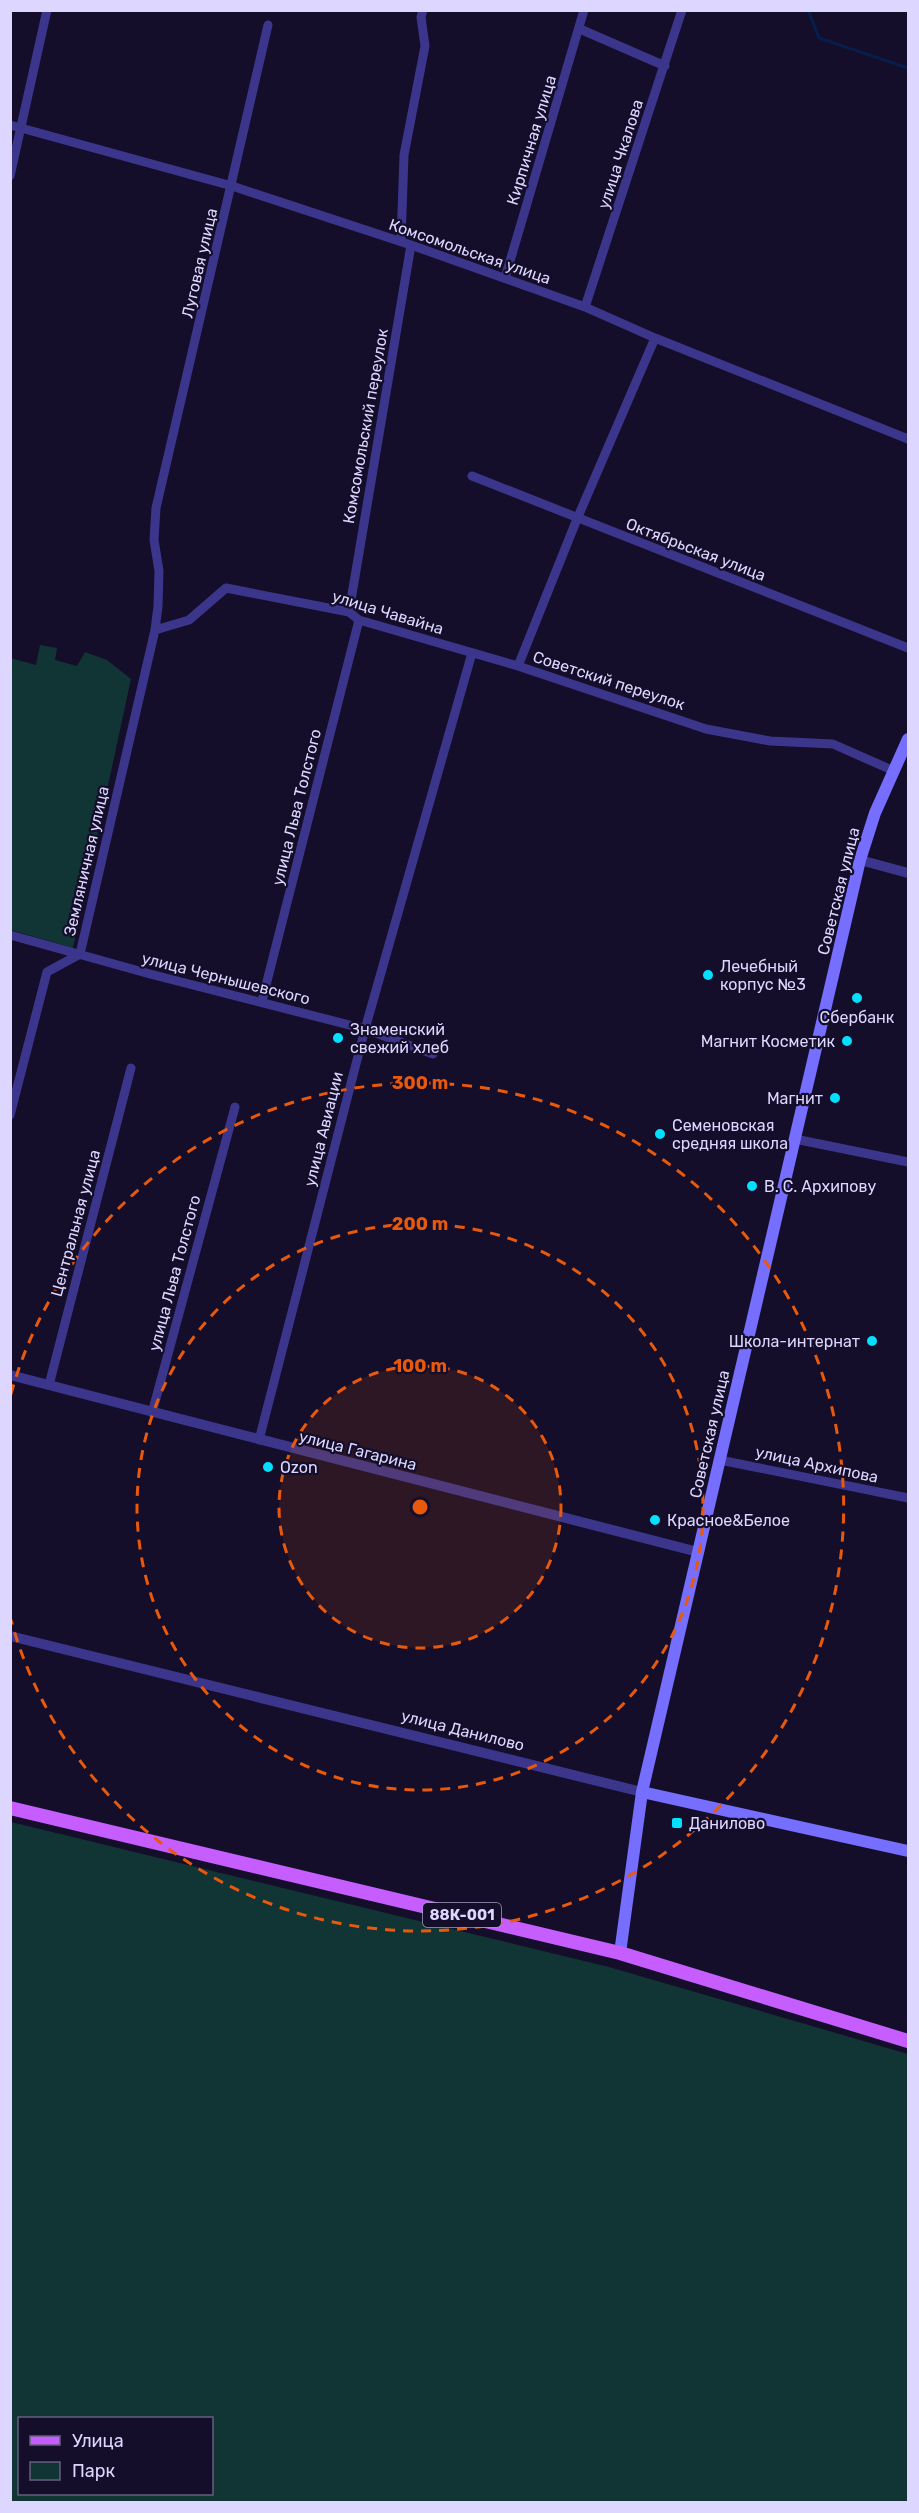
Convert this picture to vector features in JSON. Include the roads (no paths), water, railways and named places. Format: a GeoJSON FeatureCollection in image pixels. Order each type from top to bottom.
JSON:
{"type":"FeatureCollection","features":[{"type":"Feature","properties":{"kind":"main road","name":"Советская улица"},"geometry":{"type":"LineString","coordinates":[[620,1953],[642,1792],[860,860],[875,813],[909,739]]}},
{"type":"Feature","properties":{"kind":"main road","name":"улица Данилово"},"geometry":{"type":"LineString","coordinates":[[642,1792],[909,1851]]}},
{"type":"Feature","properties":{"kind":"main road","name":"88К-001"},"geometry":{"type":"LineString","coordinates":[[10,1808],[620,1953],[909,2041]]}},
{"type":"Feature","properties":{"kind":"street"},"geometry":{"type":"LineString","coordinates":[[10,176],[47,10]]}},
{"type":"Feature","properties":{"kind":"street"},"geometry":{"type":"LineString","coordinates":[[401,241],[404,155],[426,46],[421,17],[423,10]]}},
{"type":"Feature","properties":{"kind":"street","name":"Кирпичная улица"},"geometry":{"type":"LineString","coordinates":[[505,278],[584,10]]}},
{"type":"Feature","properties":{"kind":"street","name":"улица Чкалова"},"geometry":{"type":"LineString","coordinates":[[585,307],[682,10]]}},
{"type":"Feature","properties":{"kind":"street","name":"Луговая улица"},"geometry":{"type":"LineString","coordinates":[[154,630],[158,606],[159,571],[154,540],[156,508],[268,25]]}},
{"type":"Feature","properties":{"kind":"street"},"geometry":{"type":"LineString","coordinates":[[580,29],[665,66]]}},
{"type":"Feature","properties":{"kind":"street","name":"Комсомольская улица"},"geometry":{"type":"LineString","coordinates":[[10,125],[232,186],[411,244],[585,307],[655,338],[909,439]]}},
{"type":"Feature","properties":{"kind":"street","name":"Комсомольский переулок"},"geometry":{"type":"LineString","coordinates":[[349,612],[411,244]]}},
{"type":"Feature","properties":{"kind":"street","name":"Советский переулок"},"geometry":{"type":"LineString","coordinates":[[655,338],[518,666],[706,729],[770,741],[832,744],[894,771]]}},
{"type":"Feature","properties":{"kind":"street","name":"Октябрьская улица"},"geometry":{"type":"LineString","coordinates":[[472,476],[909,648]]}},
{"type":"Feature","properties":{"kind":"street","name":"улица Чавайна"},"geometry":{"type":"LineString","coordinates":[[154,630],[189,620],[226,588],[349,612],[359,620],[518,666]]}},
{"type":"Feature","properties":{"kind":"street","name":"улица Льва Толстого"},"geometry":{"type":"LineString","coordinates":[[262,1001],[359,620]]}},
{"type":"Feature","properties":{"kind":"street","name":"Земляничная улица"},"geometry":{"type":"LineString","coordinates":[[10,1115],[47,972],[80,954],[154,630]]}},
{"type":"Feature","properties":{"kind":"street","name":"улица Авиации"},"geometry":{"type":"LineString","coordinates":[[259,1440],[365,1029],[472,653]]}},
{"type":"Feature","properties":{"kind":"street"},"geometry":{"type":"LineString","coordinates":[[860,860],[909,873]]}},
{"type":"Feature","properties":{"kind":"street","name":"улица Чернышевского"},"geometry":{"type":"LineString","coordinates":[[10,935],[150,974],[365,1029],[434,1054]]}},
{"type":"Feature","properties":{"kind":"street","name":"Центральная улица"},"geometry":{"type":"LineString","coordinates":[[49,1385],[131,1068]]}},
{"type":"Feature","properties":{"kind":"street","name":"улица Льва Толстого"},"geometry":{"type":"LineString","coordinates":[[152,1413],[235,1107]]}},
{"type":"Feature","properties":{"kind":"street"},"geometry":{"type":"LineString","coordinates":[[795,1139],[909,1162]]}},
{"type":"Feature","properties":{"kind":"street","name":"улица Гагарина"},"geometry":{"type":"LineString","coordinates":[[10,1375],[698,1552]]}},
{"type":"Feature","properties":{"kind":"street","name":"улица Архипова"},"geometry":{"type":"LineString","coordinates":[[720,1460],[909,1498]]}},
{"type":"Feature","properties":{"kind":"street","name":"улица Данилово"},"geometry":{"type":"LineString","coordinates":[[10,1636],[642,1792]]}},
{"type":"Feature","properties":{"kind":"waterway"},"geometry":{"type":"LineString","coordinates":[[808,10],[819,38],[908,68]]}},
{"type":"Feature","properties":{"kind":"place","name":"Лечебный корпус №3"},"geometry":{"type":"Point","coordinates":[708,975]}},
{"type":"Feature","properties":{"kind":"place","name":"Сбербанк"},"geometry":{"type":"Point","coordinates":[857,998]}},
{"type":"Feature","properties":{"kind":"place","name":"Знаменский свежий хлеб"},"geometry":{"type":"Point","coordinates":[338,1038]}},
{"type":"Feature","properties":{"kind":"place","name":"Магнит Косметик"},"geometry":{"type":"Point","coordinates":[847,1041]}},
{"type":"Feature","properties":{"kind":"place","name":"Магнит"},"geometry":{"type":"Point","coordinates":[835,1098]}},
{"type":"Feature","properties":{"kind":"place","name":"Семеновская средняя школа"},"geometry":{"type":"Point","coordinates":[660,1134]}},
{"type":"Feature","properties":{"kind":"place","name":"В. С. Архипову"},"geometry":{"type":"Point","coordinates":[752,1186]}},
{"type":"Feature","properties":{"kind":"place","name":"Школа-интернат"},"geometry":{"type":"Point","coordinates":[872,1341]}},
{"type":"Feature","properties":{"kind":"place","name":"Ozon"},"geometry":{"type":"Point","coordinates":[268,1467]}},
{"type":"Feature","properties":{"kind":"place","name":"Красное&Белое"},"geometry":{"type":"Point","coordinates":[655,1520]}},
{"type":"Feature","properties":{"kind":"place","name":"Данилово"},"geometry":{"type":"Point","coordinates":[677,1823]}}]}
